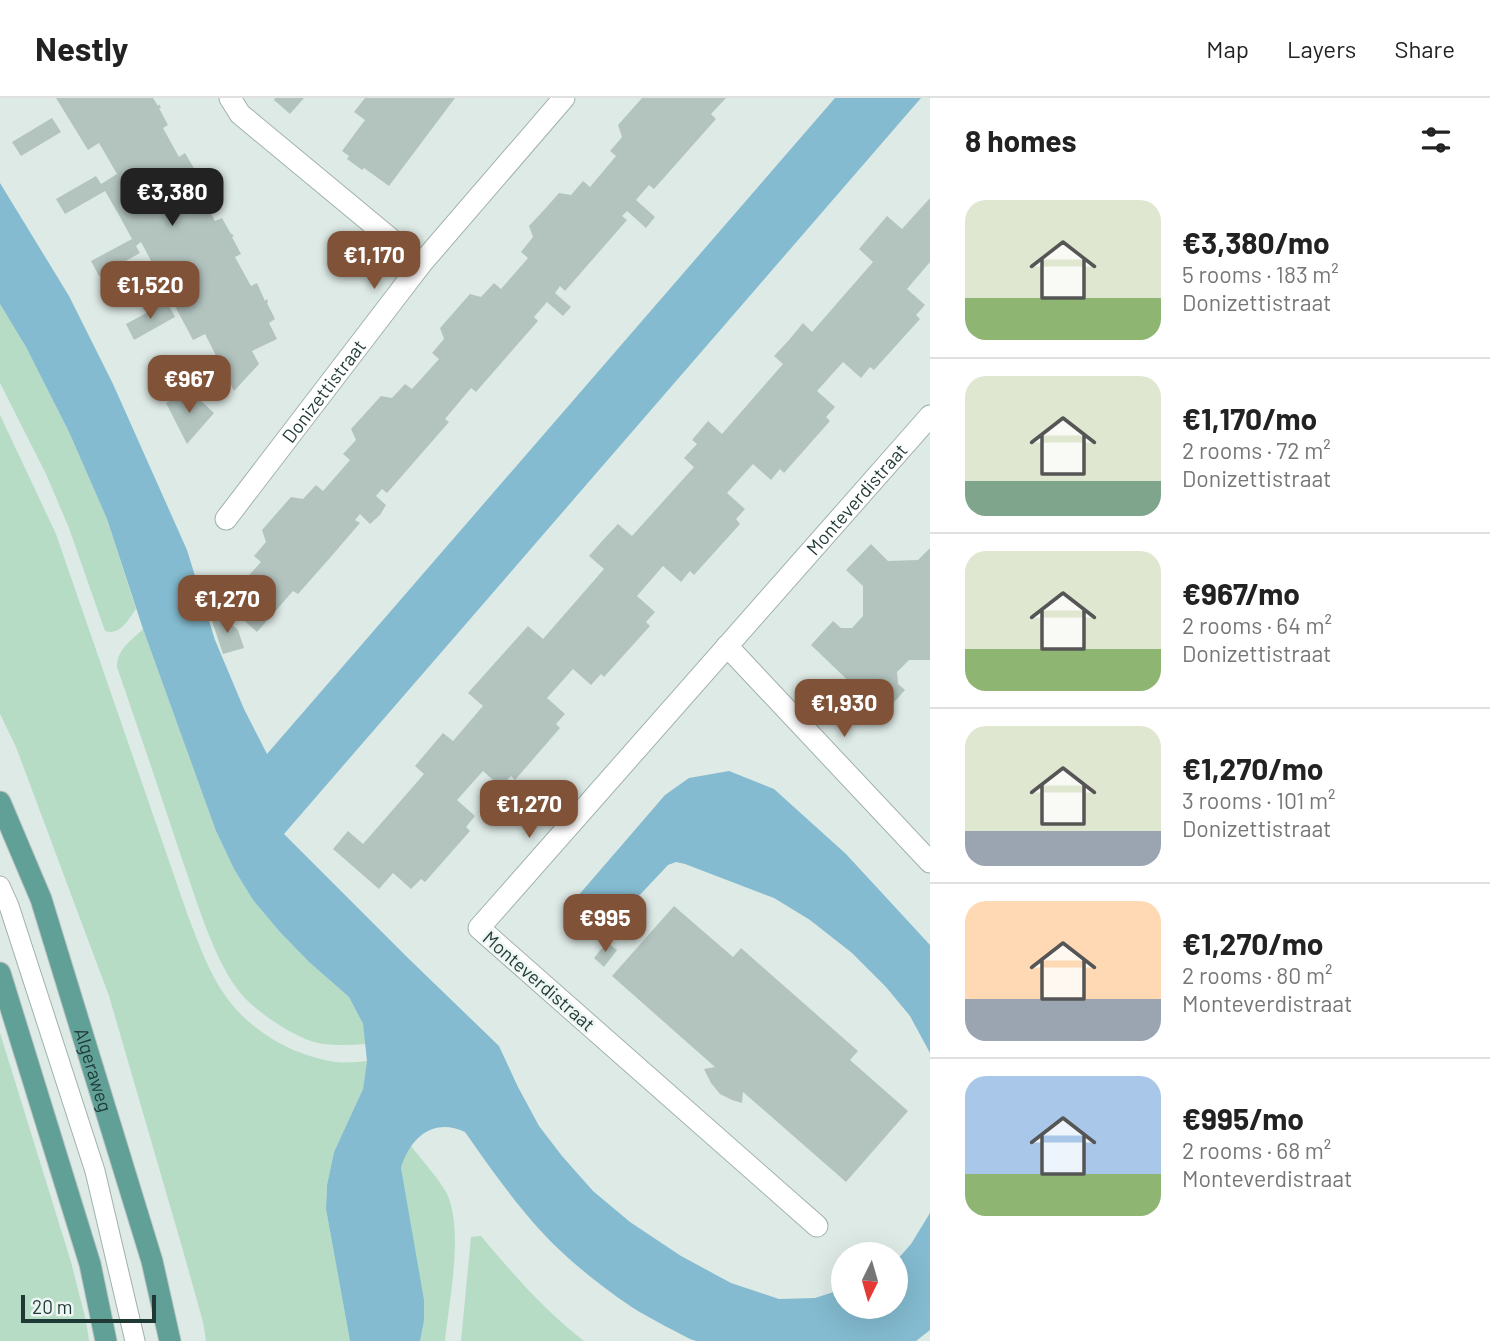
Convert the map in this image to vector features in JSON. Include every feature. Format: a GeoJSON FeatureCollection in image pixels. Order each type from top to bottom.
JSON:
{"type":"FeatureCollection","features":[{"type":"Feature","properties":{"kind":"main road","name":"Algeraweg"},"geometry":{"type":"LineString","coordinates":[[0,802],[41,899],[152,1261],[170,1341]]}},
{"type":"Feature","properties":{"kind":"main road"},"geometry":{"type":"LineString","coordinates":[[0,973],[90,1264],[106,1341]]}},
{"type":"Feature","properties":{"kind":"street"},"geometry":{"type":"LineString","coordinates":[[230,98],[240,114],[421,264]]}},
{"type":"Feature","properties":{"kind":"street","name":"Donizettistraat"},"geometry":{"type":"LineString","coordinates":[[226,519],[421,264],[564,98]]}},
{"type":"Feature","properties":{"kind":"street","name":"Monteverdistraat"},"geometry":{"type":"LineString","coordinates":[[817,1226],[479,928],[930,416]]}},
{"type":"Feature","properties":{"kind":"street"},"geometry":{"type":"LineString","coordinates":[[727,646],[930,862]]}},
{"type":"Feature","properties":{"kind":"lane","name":"Algeraweg"},"geometry":{"type":"LineString","coordinates":[[0,886],[9,906],[94,1171],[135,1341]]}},
{"type":"Feature","properties":{"kind":"green space"},"geometry":{"type":"Polygon","coordinates":[[[0,304],[26,347],[69,432],[107,519],[136,609],[123,626],[115,631],[105,631],[69,528],[46,474],[0,383],[0,304]]]}},
{"type":"Feature","properties":{"kind":"green space"},"geometry":{"type":"Polygon","coordinates":[[[0,415],[56,534],[188,916],[215,979],[248,1022],[275,1040],[320,1059],[339,1062],[367,1061],[363,1089],[334,1152],[327,1185],[326,1209],[350,1341],[206,1341],[182,1247],[109,996],[16,747],[0,714],[0,415]]]}},
{"type":"Feature","properties":{"kind":"green space"},"geometry":{"type":"Polygon","coordinates":[[[143,629],[216,831],[234,869],[253,900],[279,931],[349,997],[363,1024],[366,1044],[318,1043],[288,1030],[249,1002],[223,966],[200,912],[117,667],[122,650],[143,629]]]}},
{"type":"Feature","properties":{"kind":"green space"},"geometry":{"type":"Polygon","coordinates":[[[0,1033],[71,1262],[89,1341],[0,1341],[0,1033]]]}},
{"type":"Feature","properties":{"kind":"green space"},"geometry":{"type":"Polygon","coordinates":[[[411,1146],[444,1189],[452,1209],[454,1266],[445,1341],[420,1341],[424,1321],[401,1168],[411,1146]]]}},
{"type":"Feature","properties":{"kind":"green space"},"geometry":{"type":"Polygon","coordinates":[[[481,1236],[542,1304],[584,1341],[461,1341],[471,1237],[481,1236]]]}},
{"type":"Feature","properties":{"kind":"water"},"geometry":{"type":"Polygon","coordinates":[[[835,98],[921,98],[284,834],[499,1046],[539,1126],[593,1191],[630,1222],[681,1256],[731,1283],[779,1299],[815,1298],[831,1293],[831,1320],[908,1320],[908,1247],[930,1213],[930,1330],[916,1341],[690,1339],[638,1311],[573,1262],[529,1218],[465,1132],[443,1127],[424,1133],[417,1139],[401,1168],[424,1300],[420,1341],[350,1341],[326,1209],[327,1185],[334,1152],[363,1089],[367,1061],[363,1024],[349,997],[309,962],[253,900],[216,831],[143,629],[107,519],[69,432],[26,347],[0,304],[0,183],[69,296],[113,384],[187,550],[215,640],[244,709],[267,754],[835,98]]]}},
{"type":"Feature","properties":{"kind":"water"},"geometry":{"type":"Polygon","coordinates":[[[729,771],[774,789],[846,854],[930,945],[930,1053],[910,1016],[886,987],[852,953],[810,920],[774,898],[685,864],[676,862],[668,865],[604,933],[588,934],[574,922],[571,904],[665,795],[689,778],[729,771]]]}},
{"type":"Feature","properties":{"kind":"building"},"geometry":{"type":"Polygon","coordinates":[[[56,98],[153,98],[158,106],[159,104],[168,125],[163,128],[179,157],[185,153],[198,171],[196,172],[205,189],[199,192],[215,221],[222,218],[234,236],[232,237],[241,254],[235,257],[251,286],[257,283],[275,319],[269,323],[277,339],[252,351],[259,364],[234,391],[205,334],[193,340],[141,242],[136,246],[140,253],[99,276],[91,261],[132,239],[119,215],[105,191],[65,214],[56,199],[96,176],[101,184],[117,174],[99,143],[88,150],[56,98]]]}},
{"type":"Feature","properties":{"kind":"building"},"geometry":{"type":"Polygon","coordinates":[[[275,98],[304,98],[290,114],[275,98]]]}},
{"type":"Feature","properties":{"kind":"building"},"geometry":{"type":"Polygon","coordinates":[[[365,98],[455,98],[389,186],[347,159],[349,156],[342,151],[365,120],[354,112],[365,98]]]}},
{"type":"Feature","properties":{"kind":"building"},"geometry":{"type":"Polygon","coordinates":[[[642,98],[726,98],[711,114],[716,119],[654,189],[649,185],[636,200],[655,217],[646,228],[627,211],[622,216],[627,220],[565,291],[560,286],[555,293],[571,307],[563,316],[547,302],[534,317],[538,321],[476,392],[471,388],[445,419],[449,422],[387,493],[382,489],[376,496],[386,505],[380,515],[370,524],[360,514],[355,520],[360,523],[329,559],[298,594],[293,591],[257,632],[224,603],[261,562],[254,556],[266,542],[262,530],[291,497],[303,499],[316,485],[323,491],[350,460],[343,454],[356,440],[351,429],[381,396],[392,398],[405,384],[412,389],[439,359],[432,353],[444,339],[440,328],[470,294],[481,297],[494,283],[501,289],[528,258],[521,252],[533,237],[529,226],[559,193],[571,195],[583,181],[590,187],[616,156],[610,151],[622,137],[618,125],[642,98]]]}},
{"type":"Feature","properties":{"kind":"building"},"geometry":{"type":"Polygon","coordinates":[[[52,118],[61,132],[21,156],[12,142],[52,118]]]}},
{"type":"Feature","properties":{"kind":"building"},"geometry":{"type":"Polygon","coordinates":[[[930,198],[930,262],[907,289],[925,305],[916,315],[920,319],[874,370],[870,367],[861,378],[843,362],[817,391],[835,407],[826,417],[830,421],[784,473],[780,469],[771,480],[753,464],[727,493],[745,509],[736,519],[740,524],[694,575],[690,571],[681,582],[663,566],[637,596],[655,612],[646,622],[650,626],[604,677],[601,674],[591,685],[573,669],[547,698],[565,714],[556,724],[560,728],[515,780],[511,776],[501,787],[483,771],[457,800],[475,816],[466,827],[470,831],[425,882],[421,879],[411,889],[393,873],[379,889],[333,849],[348,831],[363,844],[424,774],[415,766],[443,733],[453,741],[483,706],[468,693],[528,626],[543,639],[604,569],[589,556],[603,540],[618,524],[632,536],[694,467],[684,458],[697,444],[692,440],[708,421],[722,434],[783,364],[774,356],[803,323],[812,332],[873,262],[859,249],[887,216],[902,229],[930,198]]]}},
{"type":"Feature","properties":{"kind":"building"},"geometry":{"type":"Polygon","coordinates":[[[167,302],[175,317],[134,340],[126,324],[167,302]]]}},
{"type":"Feature","properties":{"kind":"building"},"geometry":{"type":"Polygon","coordinates":[[[186,393],[189,401],[197,397],[214,413],[187,444],[166,403],[186,393]]]}},
{"type":"Feature","properties":{"kind":"building"},"geometry":{"type":"Polygon","coordinates":[[[871,544],[888,561],[918,560],[930,548],[930,660],[909,660],[897,672],[898,684],[905,690],[883,714],[811,645],[833,621],[841,628],[852,628],[863,616],[863,586],[846,570],[871,544]]]}},
{"type":"Feature","properties":{"kind":"building"},"geometry":{"type":"Polygon","coordinates":[[[221,615],[238,630],[244,648],[223,654],[211,618],[221,615]]]}},
{"type":"Feature","properties":{"kind":"building"},"geometry":{"type":"Polygon","coordinates":[[[674,906],[733,957],[741,948],[858,1051],[850,1060],[908,1111],[846,1182],[743,1092],[742,1103],[720,1094],[704,1069],[715,1067],[612,976],[674,906]]]}},
{"type":"Feature","properties":{"kind":"building"},"geometry":{"type":"Polygon","coordinates":[[[607,942],[617,950],[604,967],[594,958],[607,942]]]}}]}
